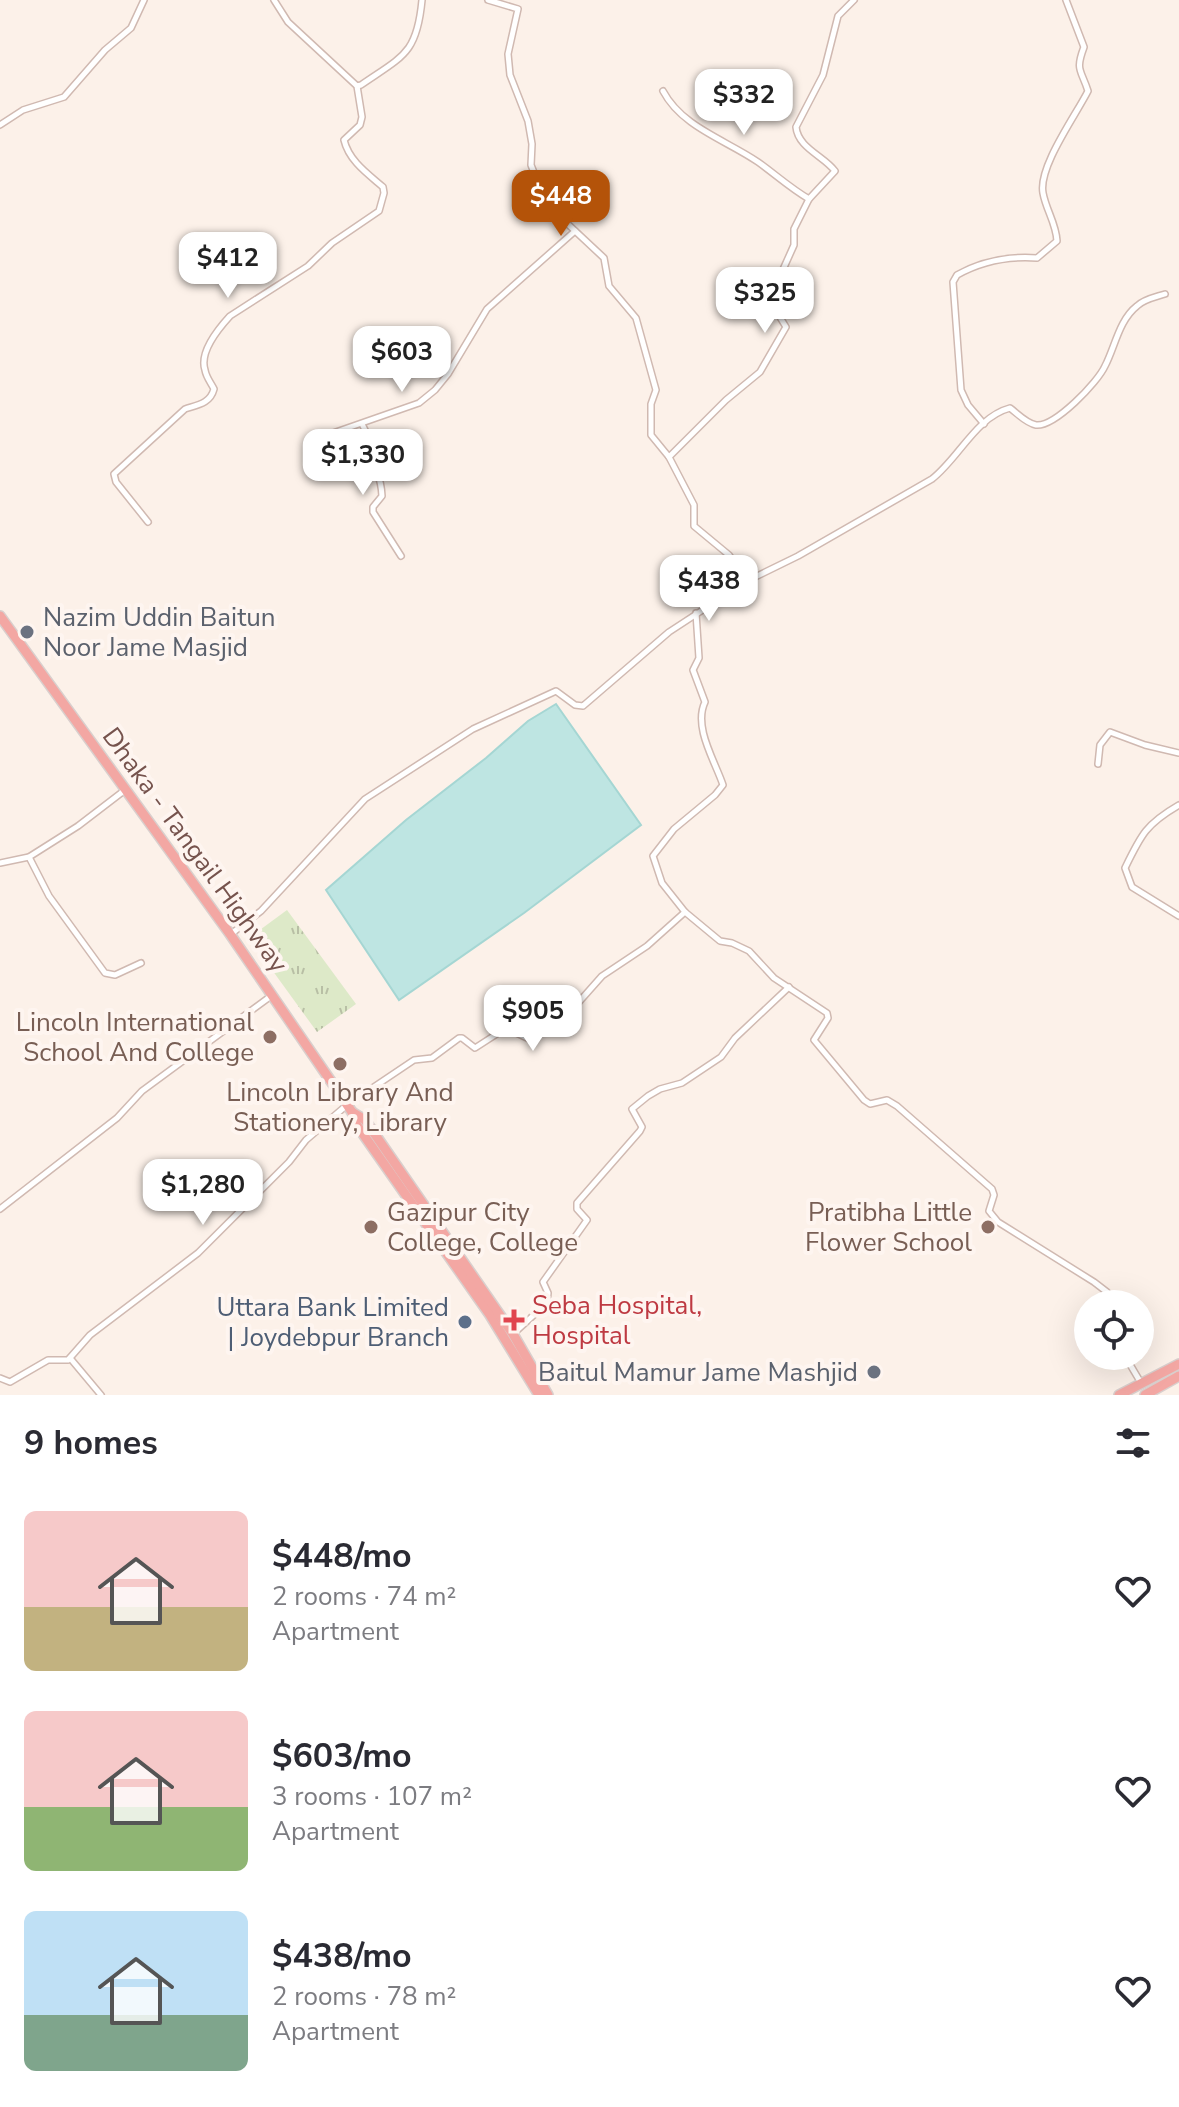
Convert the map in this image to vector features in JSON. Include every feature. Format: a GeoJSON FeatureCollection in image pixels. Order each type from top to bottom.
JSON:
{"type":"FeatureCollection","features":[{"type":"Feature","properties":{"kind":"highway","name":"Dhaka - Tangail Highway"},"geometry":{"type":"LineString","coordinates":[[0,616],[230,934],[350,1108],[356,1124],[490,1315],[539,1395]]}},
{"type":"Feature","properties":{"kind":"highway","name":"Dhaka - Tangail Highway"},"geometry":{"type":"LineString","coordinates":[[350,1108],[365,1120],[513,1334],[548,1395]]}},
{"type":"Feature","properties":{"kind":"highway"},"geometry":{"type":"LineString","coordinates":[[1119,1395],[1179,1364]]}},
{"type":"Feature","properties":{"kind":"highway"},"geometry":{"type":"LineString","coordinates":[[1145,1395],[1179,1379]]}},
{"type":"Feature","properties":{"kind":"highway"},"geometry":{"type":"LineString","coordinates":[[1156,1395],[1179,1379]]}},
{"type":"Feature","properties":{"kind":"street"},"geometry":{"type":"LineString","coordinates":[[0,125],[23,110],[64,97],[105,50],[131,28],[144,0]]}},
{"type":"Feature","properties":{"kind":"street"},"geometry":{"type":"LineString","coordinates":[[148,522],[116,482],[114,474],[185,409],[195,408],[210,398],[214,389],[203,367],[206,354],[230,316],[308,266],[332,243],[379,211],[384,193],[383,187],[368,177],[344,140],[360,125],[362,117],[357,86],[288,22],[274,0]]}},
{"type":"Feature","properties":{"kind":"street"},"geometry":{"type":"LineString","coordinates":[[357,86],[392,63],[415,40],[422,0]]}},
{"type":"Feature","properties":{"kind":"street"},"geometry":{"type":"LineString","coordinates":[[488,0],[518,9],[508,54],[510,75],[528,121],[531,165],[544,203],[604,258],[609,286],[636,318],[656,390],[651,404],[651,435],[669,457],[694,505],[694,526],[729,555],[747,581]]}},
{"type":"Feature","properties":{"kind":"street"},"geometry":{"type":"LineString","coordinates":[[669,457],[726,400],[760,372],[784,331],[785,323],[778,311],[786,289],[781,274],[794,245],[794,229],[809,199],[835,171],[796,135],[796,127],[823,75],[838,16],[854,0]]}},
{"type":"Feature","properties":{"kind":"street"},"geometry":{"type":"LineString","coordinates":[[984,424],[968,405],[961,390],[953,282],[957,275],[985,262],[1037,258],[1057,241],[1054,221],[1042,190],[1054,153],[1088,91],[1078,69],[1084,47],[1066,0]]}},
{"type":"Feature","properties":{"kind":"street"},"geometry":{"type":"LineString","coordinates":[[663,91],[674,108],[691,122],[757,162],[786,186],[809,199]]}},
{"type":"Feature","properties":{"kind":"street"},"geometry":{"type":"LineString","coordinates":[[333,433],[419,403],[435,390],[487,309],[575,231]]}},
{"type":"Feature","properties":{"kind":"street"},"geometry":{"type":"LineString","coordinates":[[230,934],[261,911],[365,799],[473,729],[556,691],[575,705],[583,706],[669,632],[696,613],[747,581],[812,548],[932,479],[1000,410],[1010,408],[1033,424],[1040,425],[1057,419],[1104,370],[1118,335],[1137,306],[1165,294]]}},
{"type":"Feature","properties":{"kind":"street"},"geometry":{"type":"LineString","coordinates":[[362,424],[366,432],[362,444],[379,471],[382,484],[382,496],[373,507],[373,512],[401,556]]}},
{"type":"Feature","properties":{"kind":"street"},"geometry":{"type":"LineString","coordinates":[[696,613],[699,658],[693,670],[705,702],[702,724],[723,785],[674,829],[653,856],[662,883],[685,912],[720,941],[749,951],[766,971],[827,1013],[828,1018],[814,1040],[864,1100],[870,1104],[887,1100],[897,1106],[992,1189],[994,1195],[989,1211],[998,1222],[1104,1290]]}},
{"type":"Feature","properties":{"kind":"street"},"geometry":{"type":"LineString","coordinates":[[1098,764],[1100,745],[1110,732],[1179,753]]}},
{"type":"Feature","properties":{"kind":"street"},"geometry":{"type":"LineString","coordinates":[[0,863],[29,857],[126,790]]}},
{"type":"Feature","properties":{"kind":"street"},"geometry":{"type":"LineString","coordinates":[[1179,805],[1156,818],[1140,837],[1125,868],[1125,875],[1132,887],[1179,916]]}},
{"type":"Feature","properties":{"kind":"street"},"geometry":{"type":"LineString","coordinates":[[29,857],[49,896],[105,973],[115,975],[141,963]]}},
{"type":"Feature","properties":{"kind":"street"},"geometry":{"type":"LineString","coordinates":[[0,1378],[10,1382],[48,1360],[70,1358],[90,1335],[198,1253],[289,1162],[306,1140],[414,1060],[432,1058],[459,1038],[475,1048],[506,1028],[529,1039],[547,1026],[563,1020],[602,976],[647,946],[685,912]]}},
{"type":"Feature","properties":{"kind":"street"},"geometry":{"type":"LineString","coordinates":[[513,1334],[547,1303],[548,1293],[543,1282],[587,1220],[585,1214],[577,1209],[577,1203],[640,1131],[642,1127],[632,1109],[648,1096],[682,1083],[721,1057],[735,1038],[789,987]]}},
{"type":"Feature","properties":{"kind":"street"},"geometry":{"type":"LineString","coordinates":[[0,1209],[117,1118],[142,1091],[272,995]]}},
{"type":"Feature","properties":{"kind":"street"},"geometry":{"type":"LineString","coordinates":[[70,1358],[101,1395]]}},
{"type":"Feature","properties":{"kind":"street"},"geometry":{"type":"LineString","coordinates":[[1133,1370],[1141,1383]]}},
{"type":"Feature","properties":{"kind":"green space"},"geometry":{"type":"Polygon","coordinates":[[[287,910],[356,1004],[317,1032],[249,938],[287,910]]]}},
{"type":"Feature","properties":{"kind":"water"},"geometry":{"type":"Polygon","coordinates":[[[556,704],[641,825],[524,913],[399,1000],[326,890],[528,721],[556,704]]]}},
{"type":"Feature","properties":{"kind":"place","name":"Nazim Uddin Baitun Noor Jame Masjid"},"geometry":{"type":"Point","coordinates":[27,632]}},
{"type":"Feature","properties":{"kind":"place","name":"Lincoln International School And College"},"geometry":{"type":"Point","coordinates":[270,1037]}},
{"type":"Feature","properties":{"kind":"place","name":"Lincoln Library And Stationery, Library"},"geometry":{"type":"Point","coordinates":[340,1064]}},
{"type":"Feature","properties":{"kind":"place","name":"Gazipur City College, College"},"geometry":{"type":"Point","coordinates":[371,1227]}},
{"type":"Feature","properties":{"kind":"place","name":"Pratibha Little Flower School"},"geometry":{"type":"Point","coordinates":[988,1227]}},
{"type":"Feature","properties":{"kind":"place","name":"Seba Hospital, Hospital"},"geometry":{"type":"Point","coordinates":[514,1320]}},
{"type":"Feature","properties":{"kind":"place","name":"Uttara Bank Limited | Joydebpur Branch"},"geometry":{"type":"Point","coordinates":[465,1322]}},
{"type":"Feature","properties":{"kind":"place","name":"Baitul Mamur Jame Mashjid"},"geometry":{"type":"Point","coordinates":[874,1372]}}]}
